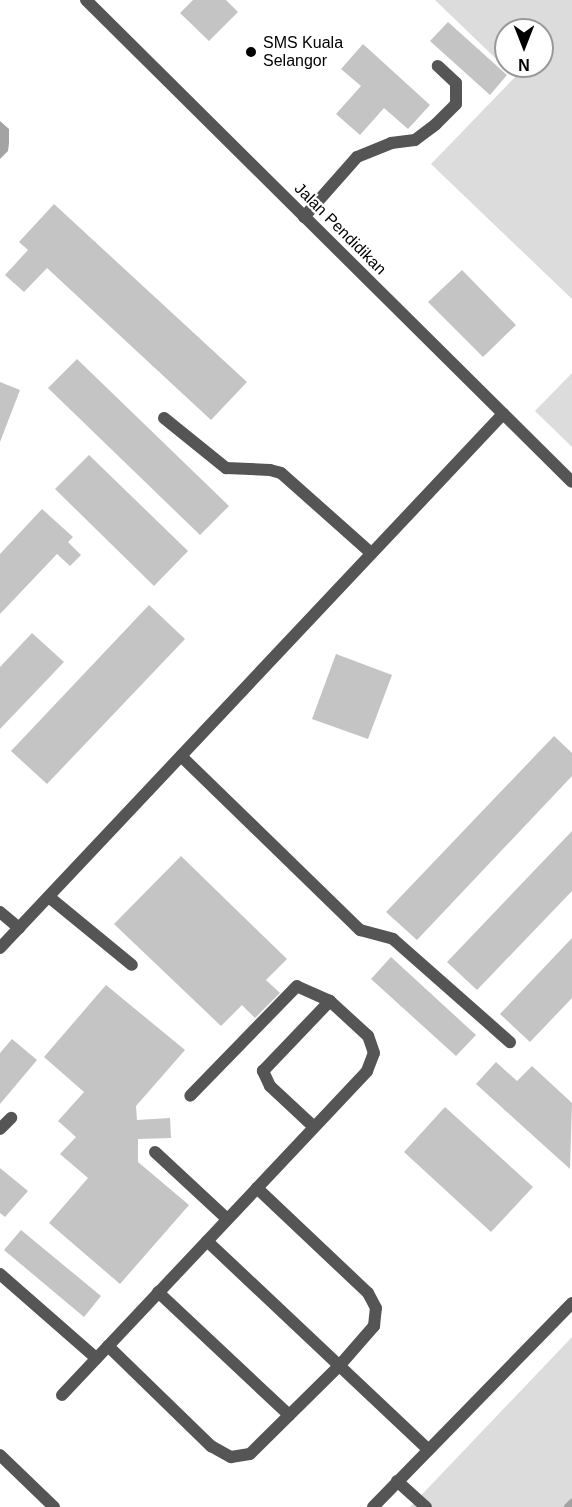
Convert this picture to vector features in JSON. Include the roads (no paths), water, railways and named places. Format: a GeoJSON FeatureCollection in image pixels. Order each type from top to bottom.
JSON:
{"type":"FeatureCollection","features":[{"type":"Feature","properties":{"kind":"street","name":"Jalan Pendidikan"},"geometry":{"type":"LineString","coordinates":[[86,0],[572,482]]}},
{"type":"Feature","properties":{"kind":"street"},"geometry":{"type":"LineString","coordinates":[[304,217],[357,157],[391,142],[415,140],[436,124],[456,104],[456,83],[438,66]]}},
{"type":"Feature","properties":{"kind":"street"},"geometry":{"type":"LineString","coordinates":[[0,948],[503,414]]}},
{"type":"Feature","properties":{"kind":"street"},"geometry":{"type":"LineString","coordinates":[[164,418],[226,468],[270,470],[281,473],[372,553]]}},
{"type":"Feature","properties":{"kind":"street"},"geometry":{"type":"LineString","coordinates":[[181,756],[360,930],[393,939],[510,1042]]}},
{"type":"Feature","properties":{"kind":"street"},"geometry":{"type":"LineString","coordinates":[[49,897],[132,965]]}},
{"type":"Feature","properties":{"kind":"street"},"geometry":{"type":"LineString","coordinates":[[0,912],[19,928]]}},
{"type":"Feature","properties":{"kind":"street"},"geometry":{"type":"LineString","coordinates":[[62,1395],[367,1071],[374,1053],[368,1036],[330,1001],[303,987],[293,987],[190,1096]]}},
{"type":"Feature","properties":{"kind":"street"},"geometry":{"type":"LineString","coordinates":[[314,1127],[270,1086],[263,1071],[330,1001]]}},
{"type":"Feature","properties":{"kind":"street"},"geometry":{"type":"LineString","coordinates":[[0,1129],[11,1118]]}},
{"type":"Feature","properties":{"kind":"street"},"geometry":{"type":"LineString","coordinates":[[155,1152],[227,1220]]}},
{"type":"Feature","properties":{"kind":"street"},"geometry":{"type":"LineString","coordinates":[[108,1346],[211,1446],[231,1456],[250,1454],[340,1365],[374,1326],[376,1308],[368,1293],[257,1188]]}},
{"type":"Feature","properties":{"kind":"street"},"geometry":{"type":"LineString","coordinates":[[207,1241],[428,1449]]}},
{"type":"Feature","properties":{"kind":"street"},"geometry":{"type":"LineString","coordinates":[[0,1274],[96,1358]]}},
{"type":"Feature","properties":{"kind":"street"},"geometry":{"type":"LineString","coordinates":[[158,1292],[289,1415]]}},
{"type":"Feature","properties":{"kind":"street"},"geometry":{"type":"LineString","coordinates":[[373,1507],[572,1303]]}},
{"type":"Feature","properties":{"kind":"street"},"geometry":{"type":"LineString","coordinates":[[0,1455],[54,1507]]}},
{"type":"Feature","properties":{"kind":"street"},"geometry":{"type":"LineString","coordinates":[[397,1481],[424,1505]]}},
{"type":"Feature","properties":{"kind":"waterway"},"geometry":{"type":"LineString","coordinates":[[568,1507],[572,1503]]}},
{"type":"Feature","properties":{"kind":"place","name":"SMS Kuala Selangor"},"geometry":{"type":"Point","coordinates":[251,52]}}]}
